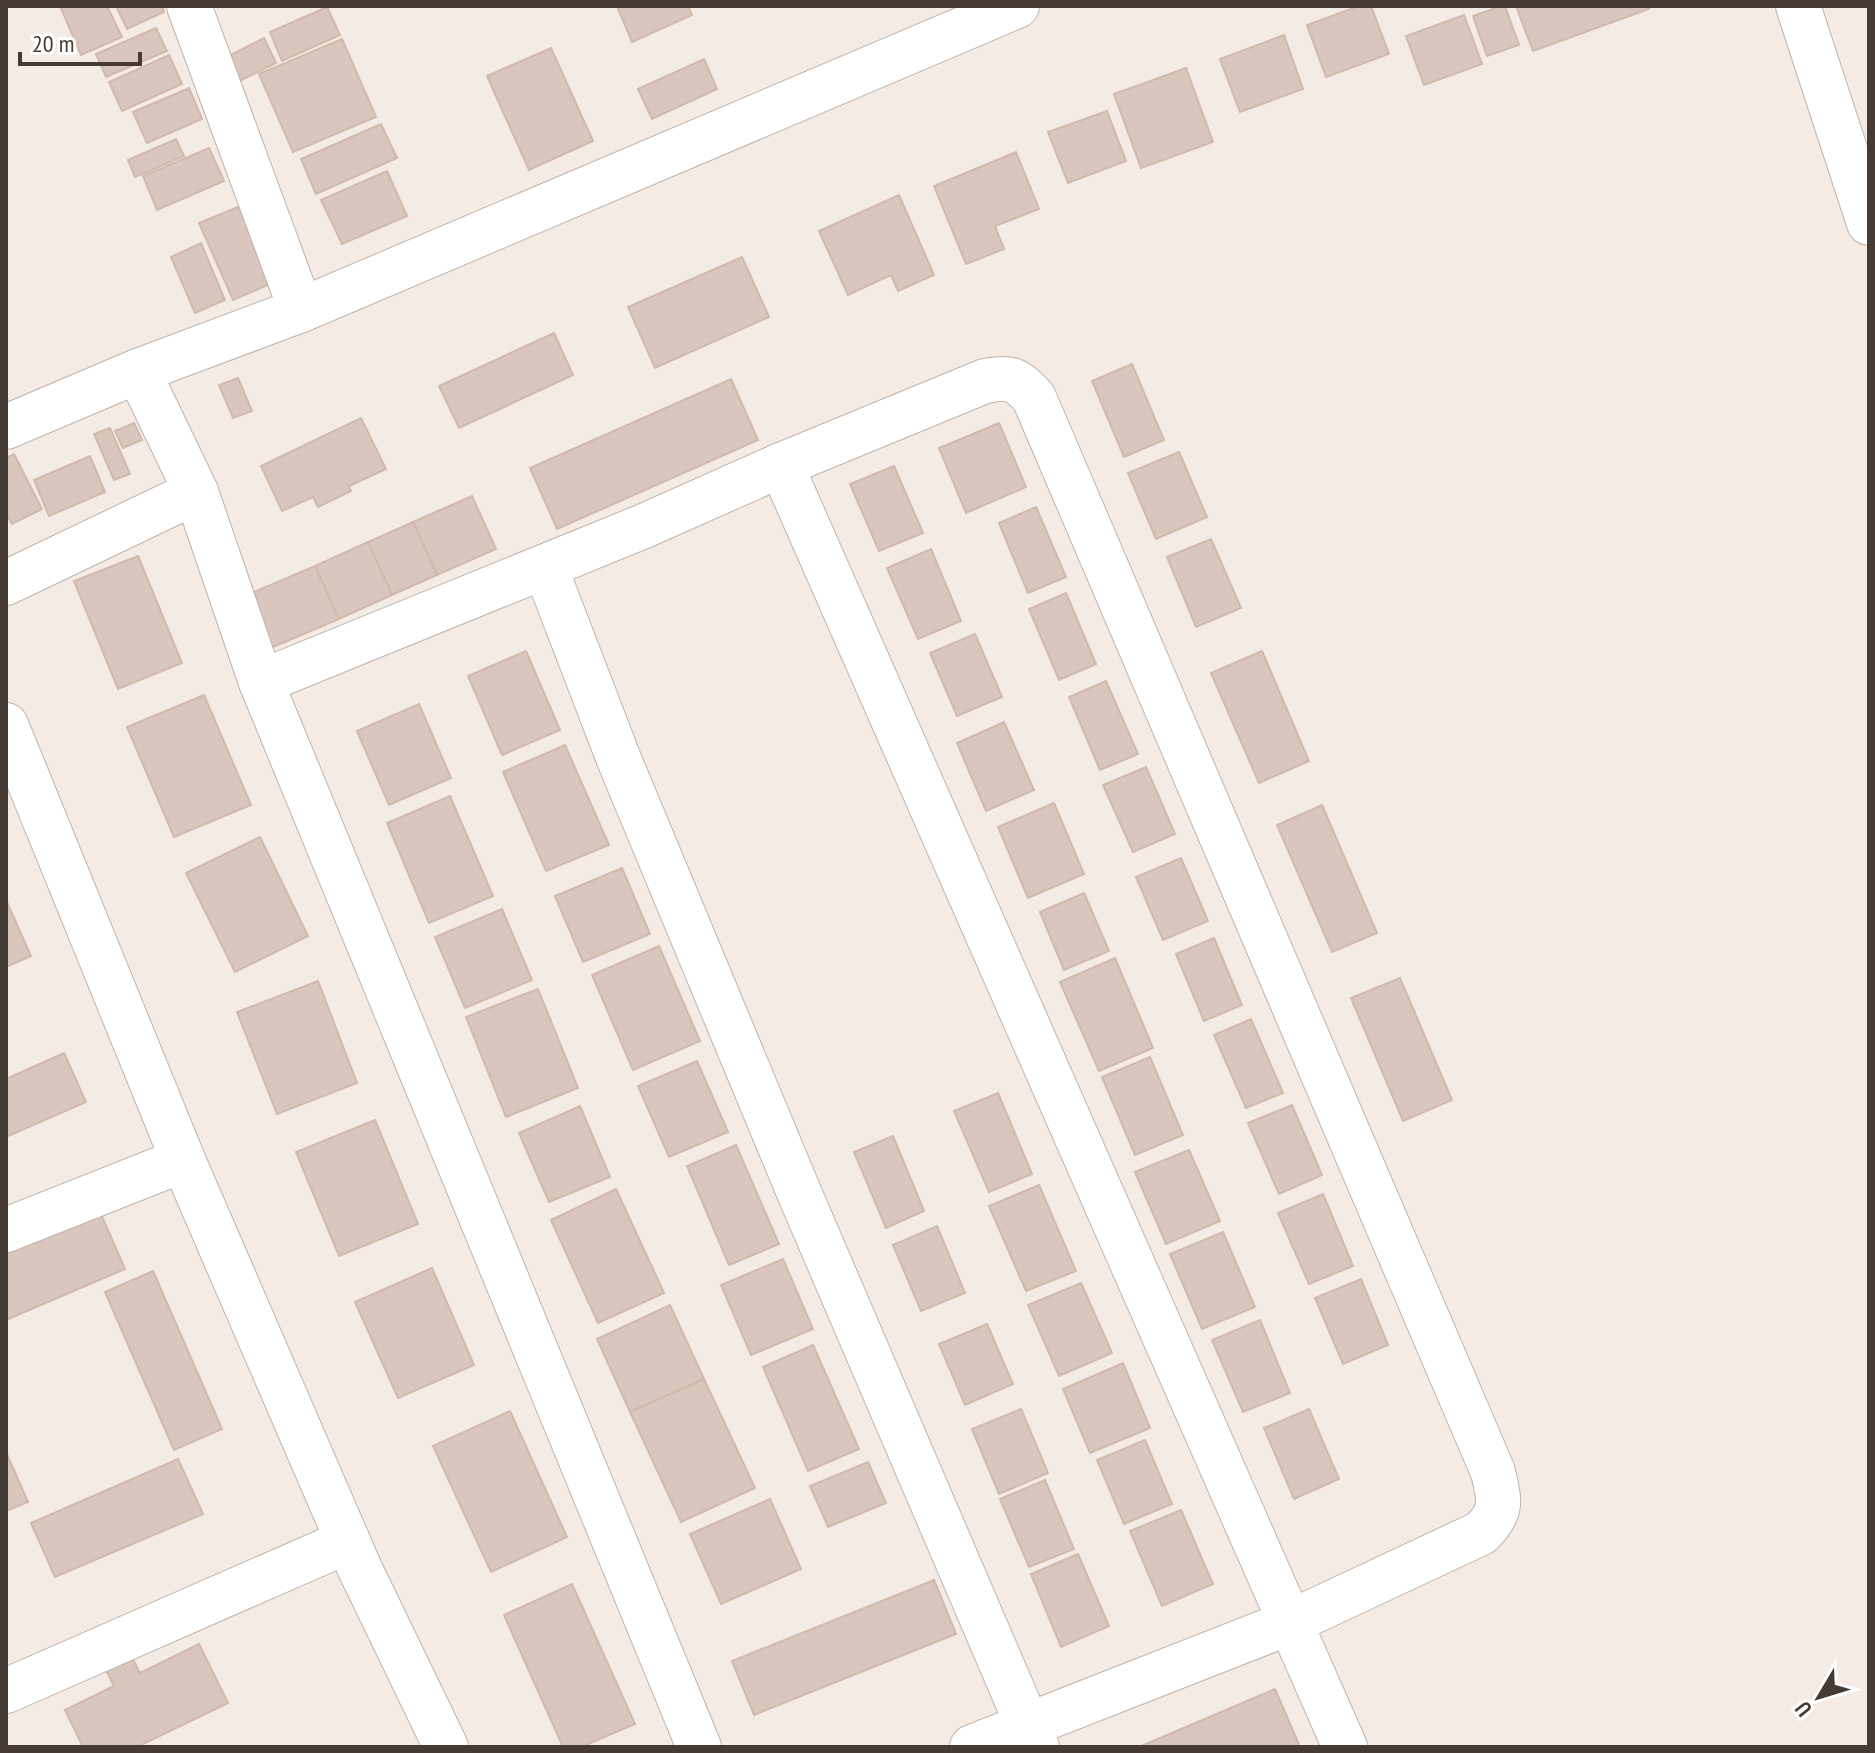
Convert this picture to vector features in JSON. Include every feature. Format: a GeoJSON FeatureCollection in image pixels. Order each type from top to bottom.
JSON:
{"type":"FeatureCollection","features":[{"type":"Feature","properties":{"kind":"street"},"geometry":{"type":"LineString","coordinates":[[189,6],[301,310]]}},
{"type":"Feature","properties":{"kind":"street"},"geometry":{"type":"LineString","coordinates":[[6,427],[138,371],[301,310],[1017,6]]}},
{"type":"Feature","properties":{"kind":"street"},"geometry":{"type":"LineString","coordinates":[[1798,6],[1869,223]]}},
{"type":"Feature","properties":{"kind":"street"},"geometry":{"type":"LineString","coordinates":[[138,371],[196,492],[261,682],[699,1747]]}},
{"type":"Feature","properties":{"kind":"street"},"geometry":{"type":"LineString","coordinates":[[261,682],[644,526],[781,465],[985,381],[1005,377],[1023,385],[1034,398],[1493,1472],[1500,1500],[1495,1519],[1481,1533],[1291,1622],[1033,1736],[972,1747]]}},
{"type":"Feature","properties":{"kind":"street"},"geometry":{"type":"LineString","coordinates":[[781,465],[1345,1747]]}},
{"type":"Feature","properties":{"kind":"street"},"geometry":{"type":"LineString","coordinates":[[6,583],[196,492]]}},
{"type":"Feature","properties":{"kind":"street"},"geometry":{"type":"LineString","coordinates":[[545,567],[618,757],[798,1190],[1033,1736]]}},
{"type":"Feature","properties":{"kind":"street"},"geometry":{"type":"LineString","coordinates":[[6,725],[183,1160],[348,1541],[446,1747]]}},
{"type":"Feature","properties":{"kind":"street"},"geometry":{"type":"LineString","coordinates":[[6,1230],[183,1160]]}},
{"type":"Feature","properties":{"kind":"street"},"geometry":{"type":"LineString","coordinates":[[6,1691],[348,1541]]}},
{"type":"Feature","properties":{"kind":"building"},"geometry":{"type":"Polygon","coordinates":[[[60,6],[107,6],[122,37],[81,55],[60,6]]]}},
{"type":"Feature","properties":{"kind":"building"},"geometry":{"type":"Polygon","coordinates":[[[116,6],[162,6],[164,12],[127,29],[116,6]]]}},
{"type":"Feature","properties":{"kind":"building"},"geometry":{"type":"Polygon","coordinates":[[[617,6],[688,6],[692,15],[632,42],[617,6]]]}},
{"type":"Feature","properties":{"kind":"building"},"geometry":{"type":"Polygon","coordinates":[[[1359,6],[1371,6],[1389,54],[1326,77],[1307,25],[1359,6]]]}},
{"type":"Feature","properties":{"kind":"building"},"geometry":{"type":"Polygon","coordinates":[[[1505,6],[1519,45],[1487,56],[1473,16],[1505,6]]]}},
{"type":"Feature","properties":{"kind":"building"},"geometry":{"type":"Polygon","coordinates":[[[1516,6],[1648,6],[1649,9],[1533,51],[1516,6]]]}},
{"type":"Feature","properties":{"kind":"building"},"geometry":{"type":"Polygon","coordinates":[[[327,7],[340,35],[282,61],[270,32],[327,7]]]}},
{"type":"Feature","properties":{"kind":"building"},"geometry":{"type":"Polygon","coordinates":[[[1464,15],[1482,64],[1424,85],[1406,36],[1464,15]]]}},
{"type":"Feature","properties":{"kind":"building"},"geometry":{"type":"Polygon","coordinates":[[[156,28],[167,51],[106,77],[96,54],[156,28]]]}},
{"type":"Feature","properties":{"kind":"building"},"geometry":{"type":"Polygon","coordinates":[[[1284,35],[1303,89],[1240,112],[1220,59],[1284,35]]]}},
{"type":"Feature","properties":{"kind":"building"},"geometry":{"type":"Polygon","coordinates":[[[264,38],[276,63],[227,87],[215,63],[264,38]]]}},
{"type":"Feature","properties":{"kind":"building"},"geometry":{"type":"Polygon","coordinates":[[[342,39],[376,117],[293,152],[259,74],[342,39]]]}},
{"type":"Feature","properties":{"kind":"building"},"geometry":{"type":"Polygon","coordinates":[[[551,48],[593,141],[529,170],[487,76],[551,48]]]}},
{"type":"Feature","properties":{"kind":"building"},"geometry":{"type":"Polygon","coordinates":[[[169,55],[182,84],[122,111],[109,82],[169,55]]]}},
{"type":"Feature","properties":{"kind":"building"},"geometry":{"type":"Polygon","coordinates":[[[704,59],[717,89],[652,119],[638,89],[704,59]]]}},
{"type":"Feature","properties":{"kind":"building"},"geometry":{"type":"Polygon","coordinates":[[[1186,68],[1213,142],[1141,168],[1114,94],[1186,68]]]}},
{"type":"Feature","properties":{"kind":"building"},"geometry":{"type":"Polygon","coordinates":[[[189,88],[202,119],[147,143],[133,112],[189,88]]]}},
{"type":"Feature","properties":{"kind":"building"},"geometry":{"type":"Polygon","coordinates":[[[1107,111],[1126,161],[1068,183],[1048,132],[1107,111]]]}},
{"type":"Feature","properties":{"kind":"building"},"geometry":{"type":"Polygon","coordinates":[[[381,124],[397,158],[316,194],[301,159],[381,124]]]}},
{"type":"Feature","properties":{"kind":"building"},"geometry":{"type":"Polygon","coordinates":[[[176,139],[184,156],[135,177],[128,160],[176,139]]]}},
{"type":"Feature","properties":{"kind":"building"},"geometry":{"type":"Polygon","coordinates":[[[209,148],[224,181],[157,210],[143,176],[209,148]]]}},
{"type":"Feature","properties":{"kind":"building"},"geometry":{"type":"Polygon","coordinates":[[[1016,152],[1039,209],[995,226],[1004,249],[966,264],[934,186],[1016,152]]]}},
{"type":"Feature","properties":{"kind":"building"},"geometry":{"type":"Polygon","coordinates":[[[387,171],[407,216],[342,244],[321,200],[387,171]]]}},
{"type":"Feature","properties":{"kind":"building"},"geometry":{"type":"Polygon","coordinates":[[[899,195],[934,275],[898,291],[891,275],[848,295],[819,231],[899,195]]]}},
{"type":"Feature","properties":{"kind":"building"},"geometry":{"type":"Polygon","coordinates":[[[250,202],[284,278],[233,300],[199,223],[250,202]]]}},
{"type":"Feature","properties":{"kind":"building"},"geometry":{"type":"Polygon","coordinates":[[[201,243],[225,300],[195,313],[171,257],[201,243]]]}},
{"type":"Feature","properties":{"kind":"building"},"geometry":{"type":"Polygon","coordinates":[[[742,257],[769,317],[655,368],[628,307],[742,257]]]}},
{"type":"Feature","properties":{"kind":"building"},"geometry":{"type":"Polygon","coordinates":[[[554,333],[573,375],[459,428],[439,386],[554,333]]]}},
{"type":"Feature","properties":{"kind":"building"},"geometry":{"type":"Polygon","coordinates":[[[1132,364],[1164,440],[1124,457],[1092,381],[1132,364]]]}},
{"type":"Feature","properties":{"kind":"building"},"geometry":{"type":"Polygon","coordinates":[[[238,378],[252,411],[233,418],[219,385],[238,378]]]}},
{"type":"Feature","properties":{"kind":"building"},"geometry":{"type":"Polygon","coordinates":[[[731,379],[758,440],[557,529],[530,468],[731,379]]]}},
{"type":"Feature","properties":{"kind":"building"},"geometry":{"type":"Polygon","coordinates":[[[361,418],[386,469],[349,486],[351,491],[318,507],[313,497],[282,511],[261,466],[361,418]]]}},
{"type":"Feature","properties":{"kind":"building"},"geometry":{"type":"Polygon","coordinates":[[[134,423],[142,440],[123,448],[115,431],[134,423]]]}},
{"type":"Feature","properties":{"kind":"building"},"geometry":{"type":"Polygon","coordinates":[[[999,423],[1026,487],[966,513],[939,448],[999,423]]]}},
{"type":"Feature","properties":{"kind":"building"},"geometry":{"type":"Polygon","coordinates":[[[110,428],[130,474],[114,480],[94,434],[110,428]]]}},
{"type":"Feature","properties":{"kind":"building"},"geometry":{"type":"Polygon","coordinates":[[[1179,452],[1207,517],[1156,539],[1128,473],[1179,452]]]}},
{"type":"Feature","properties":{"kind":"building"},"geometry":{"type":"Polygon","coordinates":[[[14,454],[42,509],[12,524],[6,513],[6,458],[14,454]]]}},
{"type":"Feature","properties":{"kind":"building"},"geometry":{"type":"Polygon","coordinates":[[[90,456],[105,492],[49,516],[34,480],[90,456]]]}},
{"type":"Feature","properties":{"kind":"building"},"geometry":{"type":"Polygon","coordinates":[[[894,466],[923,533],[879,551],[850,484],[894,466]]]}},
{"type":"Feature","properties":{"kind":"building"},"geometry":{"type":"Polygon","coordinates":[[[472,496],[496,549],[437,575],[413,522],[472,496]]]}},
{"type":"Feature","properties":{"kind":"building"},"geometry":{"type":"Polygon","coordinates":[[[1036,507],[1066,577],[1028,593],[999,523],[1036,507]]]}},
{"type":"Feature","properties":{"kind":"building"},"geometry":{"type":"Polygon","coordinates":[[[413,522],[437,575],[392,595],[368,542],[413,522]]]}},
{"type":"Feature","properties":{"kind":"building"},"geometry":{"type":"Polygon","coordinates":[[[1211,539],[1241,608],[1196,627],[1167,557],[1211,539]]]}},
{"type":"Feature","properties":{"kind":"building"},"geometry":{"type":"Polygon","coordinates":[[[368,542],[392,595],[339,619],[315,566],[368,542]]]}},
{"type":"Feature","properties":{"kind":"building"},"geometry":{"type":"Polygon","coordinates":[[[931,549],[961,621],[918,639],[887,568],[931,549]]]}},
{"type":"Feature","properties":{"kind":"building"},"geometry":{"type":"Polygon","coordinates":[[[138,556],[182,663],[118,689],[74,581],[138,556]]]}},
{"type":"Feature","properties":{"kind":"building"},"geometry":{"type":"Polygon","coordinates":[[[315,566],[339,619],[271,648],[247,595],[315,566]]]}},
{"type":"Feature","properties":{"kind":"building"},"geometry":{"type":"Polygon","coordinates":[[[1066,593],[1096,664],[1059,680],[1029,609],[1066,593]]]}},
{"type":"Feature","properties":{"kind":"building"},"geometry":{"type":"Polygon","coordinates":[[[975,634],[1002,697],[957,716],[930,653],[975,634]]]}},
{"type":"Feature","properties":{"kind":"building"},"geometry":{"type":"Polygon","coordinates":[[[526,651],[560,730],[502,755],[468,676],[526,651]]]}},
{"type":"Feature","properties":{"kind":"building"},"geometry":{"type":"Polygon","coordinates":[[[1262,651],[1309,761],[1259,783],[1211,673],[1262,651]]]}},
{"type":"Feature","properties":{"kind":"building"},"geometry":{"type":"Polygon","coordinates":[[[1106,681],[1138,754],[1100,770],[1069,697],[1106,681]]]}},
{"type":"Feature","properties":{"kind":"building"},"geometry":{"type":"Polygon","coordinates":[[[204,695],[251,805],[174,837],[127,727],[204,695]]]}},
{"type":"Feature","properties":{"kind":"building"},"geometry":{"type":"Polygon","coordinates":[[[419,704],[451,778],[389,805],[357,731],[419,704]]]}},
{"type":"Feature","properties":{"kind":"building"},"geometry":{"type":"Polygon","coordinates":[[[1004,722],[1034,790],[986,811],[957,743],[1004,722]]]}},
{"type":"Feature","properties":{"kind":"building"},"geometry":{"type":"Polygon","coordinates":[[[565,745],[609,845],[546,871],[503,772],[565,745]]]}},
{"type":"Feature","properties":{"kind":"building"},"geometry":{"type":"Polygon","coordinates":[[[1146,767],[1175,834],[1133,852],[1103,785],[1146,767]]]}},
{"type":"Feature","properties":{"kind":"building"},"geometry":{"type":"Polygon","coordinates":[[[450,796],[493,896],[429,923],[387,823],[450,796]]]}},
{"type":"Feature","properties":{"kind":"building"},"geometry":{"type":"Polygon","coordinates":[[[1054,803],[1084,874],[1028,898],[998,827],[1054,803]]]}},
{"type":"Feature","properties":{"kind":"building"},"geometry":{"type":"Polygon","coordinates":[[[1322,805],[1377,933],[1332,952],[1277,825],[1322,805]]]}},
{"type":"Feature","properties":{"kind":"building"},"geometry":{"type":"Polygon","coordinates":[[[260,837],[308,936],[235,972],[186,873],[260,837]]]}},
{"type":"Feature","properties":{"kind":"building"},"geometry":{"type":"Polygon","coordinates":[[[1181,858],[1208,921],[1163,940],[1136,877],[1181,858]]]}},
{"type":"Feature","properties":{"kind":"building"},"geometry":{"type":"Polygon","coordinates":[[[622,868],[650,934],[583,962],[555,896],[622,868]]]}},
{"type":"Feature","properties":{"kind":"building"},"geometry":{"type":"Polygon","coordinates":[[[1084,893],[1109,951],[1064,970],[1040,912],[1084,893]]]}},
{"type":"Feature","properties":{"kind":"building"},"geometry":{"type":"Polygon","coordinates":[[[6,900],[31,956],[6,967],[6,900]]]}},
{"type":"Feature","properties":{"kind":"building"},"geometry":{"type":"Polygon","coordinates":[[[502,909],[532,980],[465,1008],[435,937],[502,909]]]}},
{"type":"Feature","properties":{"kind":"building"},"geometry":{"type":"Polygon","coordinates":[[[1214,938],[1242,1005],[1204,1021],[1176,954],[1214,938]]]}},
{"type":"Feature","properties":{"kind":"building"},"geometry":{"type":"Polygon","coordinates":[[[659,946],[700,1041],[633,1070],[592,975],[659,946]]]}},
{"type":"Feature","properties":{"kind":"building"},"geometry":{"type":"Polygon","coordinates":[[[1115,958],[1153,1048],[1099,1071],[1060,982],[1115,958]]]}},
{"type":"Feature","properties":{"kind":"building"},"geometry":{"type":"Polygon","coordinates":[[[1400,978],[1452,1100],[1403,1121],[1351,998],[1400,978]]]}},
{"type":"Feature","properties":{"kind":"building"},"geometry":{"type":"Polygon","coordinates":[[[318,981],[357,1083],[277,1114],[237,1012],[318,981]]]}},
{"type":"Feature","properties":{"kind":"building"},"geometry":{"type":"Polygon","coordinates":[[[538,989],[578,1088],[506,1117],[466,1017],[538,989]]]}},
{"type":"Feature","properties":{"kind":"building"},"geometry":{"type":"Polygon","coordinates":[[[1251,1019],[1283,1093],[1246,1108],[1214,1035],[1251,1019]]]}},
{"type":"Feature","properties":{"kind":"building"},"geometry":{"type":"Polygon","coordinates":[[[64,1053],[86,1102],[6,1137],[6,1079],[64,1053]]]}},
{"type":"Feature","properties":{"kind":"building"},"geometry":{"type":"Polygon","coordinates":[[[1150,1057],[1183,1135],[1135,1155],[1102,1077],[1150,1057]]]}},
{"type":"Feature","properties":{"kind":"building"},"geometry":{"type":"Polygon","coordinates":[[[697,1061],[728,1132],[669,1157],[638,1086],[697,1061]]]}},
{"type":"Feature","properties":{"kind":"building"},"geometry":{"type":"Polygon","coordinates":[[[998,1093],[1032,1174],[989,1192],[954,1111],[998,1093]]]}},
{"type":"Feature","properties":{"kind":"building"},"geometry":{"type":"Polygon","coordinates":[[[1292,1105],[1322,1175],[1279,1194],[1248,1123],[1292,1105]]]}},
{"type":"Feature","properties":{"kind":"building"},"geometry":{"type":"Polygon","coordinates":[[[580,1106],[610,1177],[549,1202],[519,1133],[580,1106]]]}},
{"type":"Feature","properties":{"kind":"building"},"geometry":{"type":"Polygon","coordinates":[[[375,1120],[418,1224],[339,1256],[296,1152],[375,1120]]]}},
{"type":"Feature","properties":{"kind":"building"},"geometry":{"type":"Polygon","coordinates":[[[893,1136],[924,1211],[886,1228],[854,1152],[893,1136]]]}},
{"type":"Feature","properties":{"kind":"building"},"geometry":{"type":"Polygon","coordinates":[[[736,1145],[779,1244],[729,1265],[687,1166],[736,1145]]]}},
{"type":"Feature","properties":{"kind":"building"},"geometry":{"type":"Polygon","coordinates":[[[1189,1150],[1220,1221],[1166,1244],[1135,1172],[1189,1150]]]}},
{"type":"Feature","properties":{"kind":"building"},"geometry":{"type":"Polygon","coordinates":[[[1039,1185],[1076,1271],[1026,1291],[989,1206],[1039,1185]]]}},
{"type":"Feature","properties":{"kind":"building"},"geometry":{"type":"Polygon","coordinates":[[[616,1189],[664,1293],[598,1323],[551,1220],[616,1189]]]}},
{"type":"Feature","properties":{"kind":"building"},"geometry":{"type":"Polygon","coordinates":[[[1323,1194],[1353,1266],[1309,1284],[1278,1213],[1323,1194]]]}},
{"type":"Feature","properties":{"kind":"building"},"geometry":{"type":"Polygon","coordinates":[[[100,1212],[125,1269],[6,1320],[6,1252],[100,1212]]]}},
{"type":"Feature","properties":{"kind":"building"},"geometry":{"type":"Polygon","coordinates":[[[937,1226],[965,1293],[921,1311],[893,1245],[937,1226]]]}},
{"type":"Feature","properties":{"kind":"building"},"geometry":{"type":"Polygon","coordinates":[[[1223,1232],[1255,1307],[1202,1329],[1170,1254],[1223,1232]]]}},
{"type":"Feature","properties":{"kind":"building"},"geometry":{"type":"Polygon","coordinates":[[[783,1259],[813,1329],[751,1355],[721,1285],[783,1259]]]}},
{"type":"Feature","properties":{"kind":"building"},"geometry":{"type":"Polygon","coordinates":[[[432,1268],[474,1365],[398,1398],[355,1302],[432,1268]]]}},
{"type":"Feature","properties":{"kind":"building"},"geometry":{"type":"Polygon","coordinates":[[[153,1271],[222,1429],[174,1450],[105,1292],[153,1271]]]}},
{"type":"Feature","properties":{"kind":"building"},"geometry":{"type":"Polygon","coordinates":[[[1361,1279],[1388,1345],[1343,1364],[1315,1298],[1361,1279]]]}},
{"type":"Feature","properties":{"kind":"building"},"geometry":{"type":"Polygon","coordinates":[[[1081,1283],[1112,1353],[1059,1376],[1028,1305],[1081,1283]]]}},
{"type":"Feature","properties":{"kind":"building"},"geometry":{"type":"Polygon","coordinates":[[[670,1305],[704,1379],[630,1412],[597,1339],[670,1305]]]}},
{"type":"Feature","properties":{"kind":"building"},"geometry":{"type":"Polygon","coordinates":[[[1260,1320],[1290,1393],[1243,1412],[1212,1340],[1260,1320]]]}},
{"type":"Feature","properties":{"kind":"building"},"geometry":{"type":"Polygon","coordinates":[[[987,1324],[1013,1384],[965,1405],[939,1344],[987,1324]]]}},
{"type":"Feature","properties":{"kind":"building"},"geometry":{"type":"Polygon","coordinates":[[[813,1345],[859,1449],[808,1471],[763,1367],[813,1345]]]}},
{"type":"Feature","properties":{"kind":"building"},"geometry":{"type":"Polygon","coordinates":[[[1123,1363],[1150,1428],[1090,1453],[1063,1389],[1123,1363]]]}},
{"type":"Feature","properties":{"kind":"building"},"geometry":{"type":"Polygon","coordinates":[[[704,1379],[755,1488],[681,1522],[630,1412],[704,1379]]]}},
{"type":"Feature","properties":{"kind":"building"},"geometry":{"type":"Polygon","coordinates":[[[1021,1409],[1048,1473],[999,1494],[972,1429],[1021,1409]]]}},
{"type":"Feature","properties":{"kind":"building"},"geometry":{"type":"Polygon","coordinates":[[[1309,1409],[1339,1479],[1294,1499],[1264,1428],[1309,1409]]]}},
{"type":"Feature","properties":{"kind":"building"},"geometry":{"type":"Polygon","coordinates":[[[510,1411],[567,1537],[491,1572],[433,1446],[510,1411]]]}},
{"type":"Feature","properties":{"kind":"building"},"geometry":{"type":"Polygon","coordinates":[[[1145,1440],[1172,1504],[1124,1524],[1097,1460],[1145,1440]]]}},
{"type":"Feature","properties":{"kind":"building"},"geometry":{"type":"Polygon","coordinates":[[[6,1452],[28,1502],[6,1511],[6,1452]]]}},
{"type":"Feature","properties":{"kind":"building"},"geometry":{"type":"Polygon","coordinates":[[[178,1459],[203,1514],[55,1577],[31,1523],[178,1459]]]}},
{"type":"Feature","properties":{"kind":"building"},"geometry":{"type":"Polygon","coordinates":[[[868,1462],[886,1503],[828,1527],[810,1486],[868,1462]]]}},
{"type":"Feature","properties":{"kind":"building"},"geometry":{"type":"Polygon","coordinates":[[[1045,1480],[1074,1549],[1029,1567],[1000,1499],[1045,1480]]]}},
{"type":"Feature","properties":{"kind":"building"},"geometry":{"type":"Polygon","coordinates":[[[770,1499],[801,1569],[721,1604],[690,1534],[770,1499]]]}},
{"type":"Feature","properties":{"kind":"building"},"geometry":{"type":"Polygon","coordinates":[[[1181,1510],[1213,1584],[1162,1606],[1130,1531],[1181,1510]]]}},
{"type":"Feature","properties":{"kind":"building"},"geometry":{"type":"Polygon","coordinates":[[[1078,1554],[1109,1626],[1061,1647],[1031,1574],[1078,1554]]]}},
{"type":"Feature","properties":{"kind":"building"},"geometry":{"type":"Polygon","coordinates":[[[934,1580],[956,1634],[754,1715],[732,1661],[934,1580]]]}},
{"type":"Feature","properties":{"kind":"building"},"geometry":{"type":"Polygon","coordinates":[[[572,1584],[635,1724],[581,1747],[563,1747],[504,1615],[572,1584]]]}},
{"type":"Feature","properties":{"kind":"building"},"geometry":{"type":"Polygon","coordinates":[[[199,1644],[228,1703],[137,1747],[83,1747],[65,1710],[114,1686],[106,1670],[132,1657],[140,1673],[199,1644]]]}},
{"type":"Feature","properties":{"kind":"building"},"geometry":{"type":"Polygon","coordinates":[[[1275,1689],[1300,1747],[1139,1747],[1275,1689]]]}}]}
